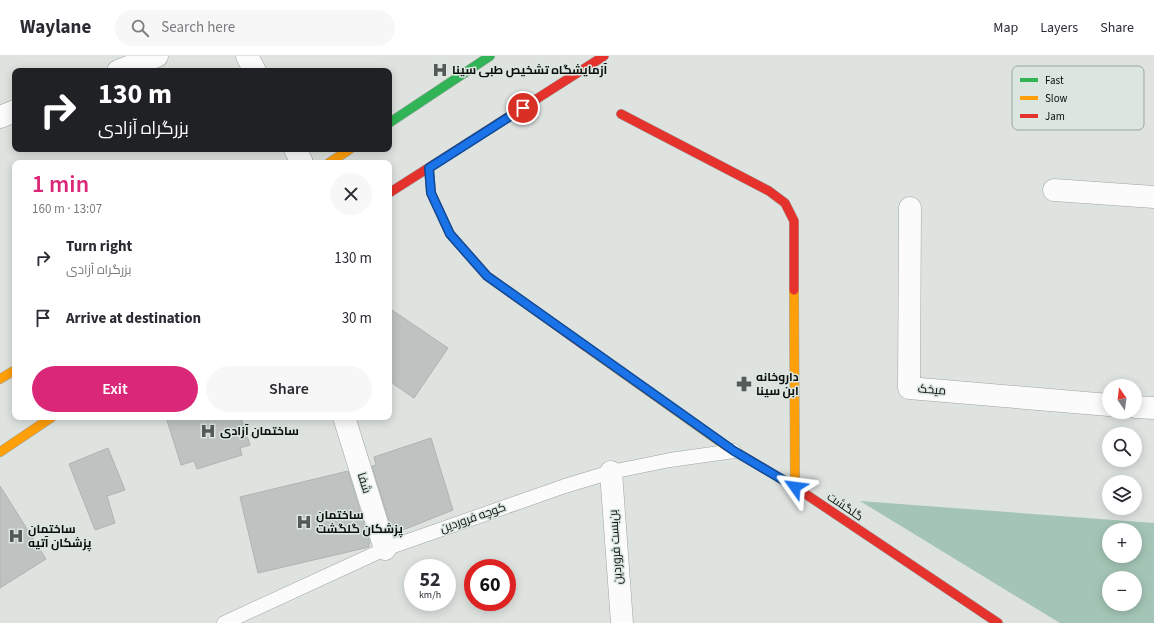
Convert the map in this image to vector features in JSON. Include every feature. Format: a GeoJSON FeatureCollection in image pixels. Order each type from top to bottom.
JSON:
{"type":"FeatureCollection","features":[{"type":"Feature","properties":{"kind":"main road"},"geometry":{"type":"LineString","coordinates":[[392,121],[490,56]]}},
{"type":"Feature","properties":{"kind":"main road"},"geometry":{"type":"LineString","coordinates":[[392,191],[604,56]]}},
{"type":"Feature","properties":{"kind":"main road"},"geometry":{"type":"LineString","coordinates":[[621,114],[769,190],[785,203],[794,222],[795,487]]}},
{"type":"Feature","properties":{"kind":"main road"},"geometry":{"type":"LineString","coordinates":[[334,160],[346,152]]}},
{"type":"Feature","properties":{"kind":"main road","name":"گلگشت"},"geometry":{"type":"LineString","coordinates":[[429,168],[431,193],[450,234],[487,276],[734,451],[795,487],[998,623]]}},
{"type":"Feature","properties":{"kind":"main road"},"geometry":{"type":"LineString","coordinates":[[0,379],[12,372]]}},
{"type":"Feature","properties":{"kind":"main road"},"geometry":{"type":"LineString","coordinates":[[0,452],[48,420]]}},
{"type":"Feature","properties":{"kind":"street"},"geometry":{"type":"LineString","coordinates":[[126,68],[157,56]]}},
{"type":"Feature","properties":{"kind":"street"},"geometry":{"type":"LineString","coordinates":[[247,56],[253,68]]}},
{"type":"Feature","properties":{"kind":"street"},"geometry":{"type":"LineString","coordinates":[[0,117],[12,112]]}},
{"type":"Feature","properties":{"kind":"street"},"geometry":{"type":"LineString","coordinates":[[1054,190],[1154,197]]}},
{"type":"Feature","properties":{"kind":"street","name":"میخک"},"geometry":{"type":"LineString","coordinates":[[910,208],[910,388],[1102,404]]}},
{"type":"Feature","properties":{"kind":"street"},"geometry":{"type":"LineString","coordinates":[[1142,407],[1154,408]]}},
{"type":"Feature","properties":{"kind":"street","name":"شفا"},"geometry":{"type":"LineString","coordinates":[[345,420],[385,549]]}},
{"type":"Feature","properties":{"kind":"street","name":"بن‌بست فروردین"},"geometry":{"type":"LineString","coordinates":[[611,472],[622,623]]}},
{"type":"Feature","properties":{"kind":"lane","name":"کوچه فروردین"},"geometry":{"type":"LineString","coordinates":[[226,623],[385,549],[565,486],[611,472],[670,460],[734,451]]}},
{"type":"Feature","properties":{"kind":"green space"},"geometry":{"type":"Polygon","coordinates":[[[860,501],[1154,523],[1154,623],[1060,623],[860,501]]]}},
{"type":"Feature","properties":{"kind":"building"},"geometry":{"type":"Polygon","coordinates":[[[392,310],[448,348],[414,398],[392,383],[392,310]]]}},
{"type":"Feature","properties":{"kind":"building","name":"ساختمان آزادی"},"geometry":{"type":"Polygon","coordinates":[[[167,420],[242,420],[250,445],[240,448],[242,455],[197,469],[194,461],[181,465],[167,420]]]}},
{"type":"Feature","properties":{"kind":"building"},"geometry":{"type":"Polygon","coordinates":[[[431,438],[453,510],[393,534],[372,466],[376,465],[374,457],[431,438]]]}},
{"type":"Feature","properties":{"kind":"building"},"geometry":{"type":"Polygon","coordinates":[[[108,448],[125,490],[107,496],[115,523],[95,530],[69,464],[108,448]]]}},
{"type":"Feature","properties":{"kind":"building","name":"ساختمان پزشکان گلگشت"},"geometry":{"type":"Polygon","coordinates":[[[348,471],[370,543],[369,547],[258,573],[240,497],[348,471]]]}},
{"type":"Feature","properties":{"kind":"building","name":"ساختمان پزشکان آتیه"},"geometry":{"type":"Polygon","coordinates":[[[0,486],[46,559],[0,588],[0,486]]]}},
{"type":"Feature","properties":{"kind":"traffic: fast"},"geometry":{"type":"LineString","coordinates":[[392,121],[490,56]]}},
{"type":"Feature","properties":{"kind":"traffic: slow"},"geometry":{"type":"LineString","coordinates":[[334,160],[346,152]]}},
{"type":"Feature","properties":{"kind":"traffic: slow"},"geometry":{"type":"LineString","coordinates":[[794,290],[795,487]]}},
{"type":"Feature","properties":{"kind":"traffic: slow"},"geometry":{"type":"LineString","coordinates":[[585,346],[726,446]]}},
{"type":"Feature","properties":{"kind":"traffic: slow"},"geometry":{"type":"LineString","coordinates":[[0,379],[12,372]]}},
{"type":"Feature","properties":{"kind":"traffic: slow"},"geometry":{"type":"LineString","coordinates":[[0,452],[48,420]]}},
{"type":"Feature","properties":{"kind":"traffic: jam"},"geometry":{"type":"LineString","coordinates":[[392,191],[604,56]]}},
{"type":"Feature","properties":{"kind":"traffic: jam"},"geometry":{"type":"LineString","coordinates":[[621,114],[769,191],[785,203],[794,221],[794,290]]}},
{"type":"Feature","properties":{"kind":"traffic: jam"},"geometry":{"type":"LineString","coordinates":[[429,168],[431,193],[450,234],[487,276],[585,346]]}},
{"type":"Feature","properties":{"kind":"traffic: jam"},"geometry":{"type":"LineString","coordinates":[[726,446],[795,487],[998,623]]}},
{"type":"Feature","properties":{"kind":"place","name":"آزمایشگاه تشخیص طبی سینا"},"geometry":{"type":"Point","coordinates":[440,70]}},
{"type":"Feature","properties":{"kind":"place","name":"داروخانه ابن سینا"},"geometry":{"type":"Point","coordinates":[744,384]}},
{"type":"Feature","properties":{"kind":"place","name":"ساختمان آزادی"},"geometry":{"type":"Point","coordinates":[208,431]}},
{"type":"Feature","properties":{"kind":"place","name":"ساختمان پزشکان گلگشت"},"geometry":{"type":"Point","coordinates":[304,522]}},
{"type":"Feature","properties":{"kind":"place","name":"ساختمان پزشکان آتیه"},"geometry":{"type":"Point","coordinates":[16,536]}},
{"type":"Feature","properties":{"kind":"route"},"geometry":{"type":"LineString","coordinates":[[523,108],[429,168],[431,193],[450,234],[487,276],[734,451],[795,487]]}}]}
